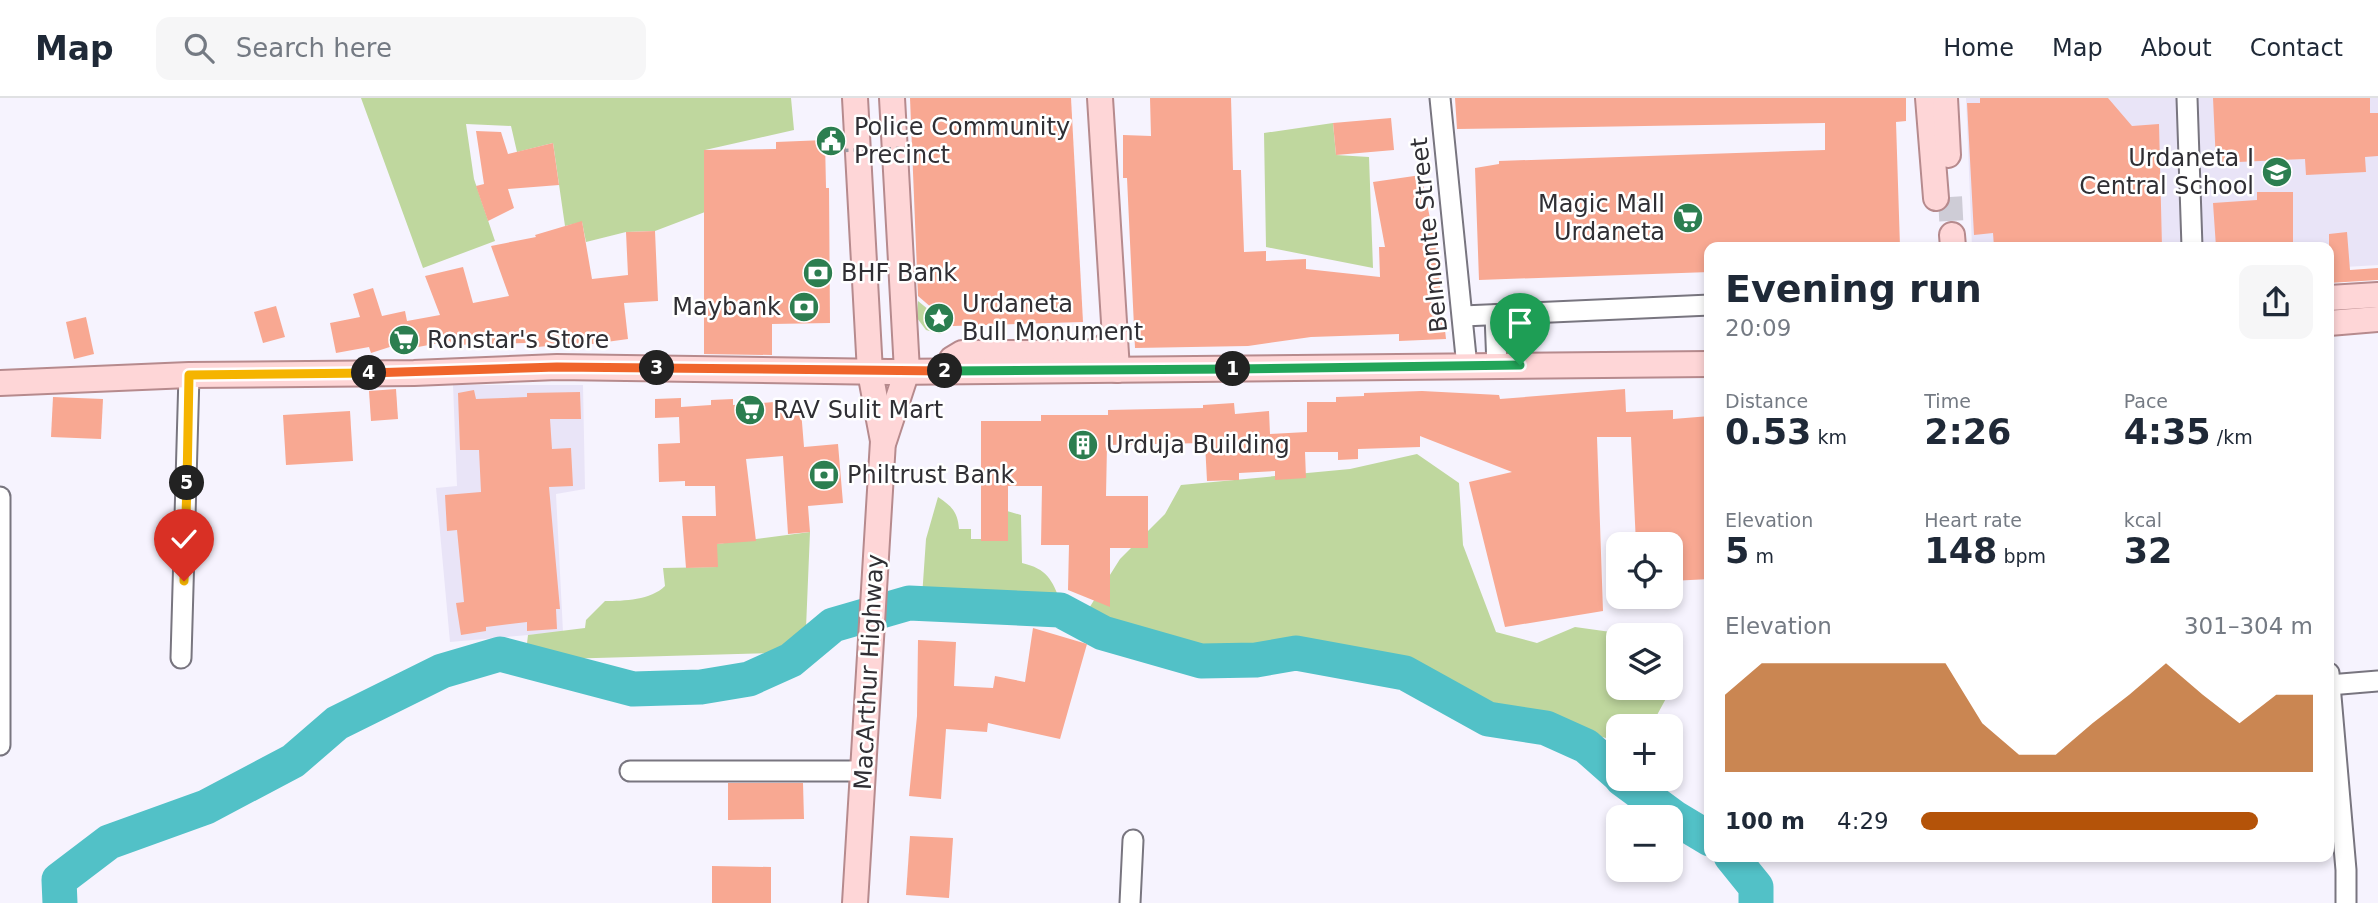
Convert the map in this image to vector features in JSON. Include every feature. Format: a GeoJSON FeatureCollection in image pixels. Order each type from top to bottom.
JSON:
{"type":"FeatureCollection","features":[{"type":"Feature","properties":{"kind":"main road","name":"MacArthur Highway"},"geometry":{"type":"LineString","coordinates":[[855,98],[870,372],[883,441],[855,903]]}},
{"type":"Feature","properties":{"kind":"main road","name":"MacArthur Highway"},"geometry":{"type":"LineString","coordinates":[[883,441],[907,371],[892,98]]}},
{"type":"Feature","properties":{"kind":"main road"},"geometry":{"type":"LineString","coordinates":[[1100,98],[1117,370]]}},
{"type":"Feature","properties":{"kind":"main road"},"geometry":{"type":"LineString","coordinates":[[1928,98],[1943,198],[1945,98]]}},
{"type":"Feature","properties":{"kind":"main road"},"geometry":{"type":"LineString","coordinates":[[859,171],[897,169]]}},
{"type":"Feature","properties":{"kind":"main road"},"geometry":{"type":"LineString","coordinates":[[2334,299],[2378,295]]}},
{"type":"Feature","properties":{"kind":"main road"},"geometry":{"type":"LineString","coordinates":[[2334,323],[2378,319]]}},
{"type":"Feature","properties":{"kind":"main road"},"geometry":{"type":"LineString","coordinates":[[944,371],[952,359],[962,353],[1089,353],[1103,348],[1116,337]]}},
{"type":"Feature","properties":{"kind":"main road"},"geometry":{"type":"LineString","coordinates":[[0,383],[189,375],[414,373],[557,367],[870,372],[1704,364]]}},
{"type":"Feature","properties":{"kind":"street","name":"Belmonte Street"},"geometry":{"type":"LineString","coordinates":[[1440,98],[1466,367]]}},
{"type":"Feature","properties":{"kind":"street"},"geometry":{"type":"LineString","coordinates":[[2187,98],[2192,242]]}},
{"type":"Feature","properties":{"kind":"street"},"geometry":{"type":"LineString","coordinates":[[1462,316],[1704,305]]}},
{"type":"Feature","properties":{"kind":"street"},"geometry":{"type":"LineString","coordinates":[[1495,315],[1497,366]]}},
{"type":"Feature","properties":{"kind":"street"},"geometry":{"type":"LineString","coordinates":[[181,658],[189,375]]}},
{"type":"Feature","properties":{"kind":"street"},"geometry":{"type":"LineString","coordinates":[[0,496],[0,745]]}},
{"type":"Feature","properties":{"kind":"street"},"geometry":{"type":"LineString","coordinates":[[2334,685],[2378,681]]}},
{"type":"Feature","properties":{"kind":"street"},"geometry":{"type":"LineString","coordinates":[[2334,731],[2346,870],[2346,903]]}},
{"type":"Feature","properties":{"kind":"street"},"geometry":{"type":"LineString","coordinates":[[631,771],[863,771]]}},
{"type":"Feature","properties":{"kind":"street"},"geometry":{"type":"LineString","coordinates":[[1129,903],[1133,841]]}},
{"type":"Feature","properties":{"kind":"path"},"geometry":{"type":"LineString","coordinates":[[828,151],[912,148]]}},
{"type":"Feature","properties":{"kind":"shaded area"},"geometry":{"type":"Polygon","coordinates":[[[1966,98],[2378,98],[2378,265],[2334,268],[2334,242],[1972,242],[1966,98]]]}},
{"type":"Feature","properties":{"kind":"shaded area"},"geometry":{"type":"Polygon","coordinates":[[[453,385],[583,385],[585,489],[556,494],[563,632],[450,642],[436,488],[457,486],[453,385]]]}},
{"type":"Feature","properties":{"kind":"green space"},"geometry":{"type":"Polygon","coordinates":[[[361,98],[791,98],[794,130],[705,150],[705,212],[655,231],[626,232],[586,242],[582,222],[565,226],[553,143],[517,152],[511,126],[466,124],[474,179],[495,241],[423,268],[361,98]]]}},
{"type":"Feature","properties":{"kind":"green space"},"geometry":{"type":"Polygon","coordinates":[[[1333,123],[1336,155],[1369,157],[1373,268],[1266,247],[1264,133],[1333,123]]]}},
{"type":"Feature","properties":{"kind":"green space"},"geometry":{"type":"Polygon","coordinates":[[[918,301],[951,328],[940,334],[926,330],[917,318],[918,301]]]}},
{"type":"Feature","properties":{"kind":"green space"},"geometry":{"type":"Polygon","coordinates":[[[1417,454],[1459,483],[1463,545],[1496,632],[1537,643],[1575,627],[1606,631],[1606,700],[1665,700],[1658,714],[1606,714],[1606,738],[1476,706],[1424,674],[1299,650],[1240,656],[1202,654],[1151,639],[1086,613],[1120,559],[1165,514],[1181,485],[1350,469],[1417,454]]]}},
{"type":"Feature","properties":{"kind":"green space"},"geometry":{"type":"Polygon","coordinates":[[[938,497],[953,510],[959,529],[971,529],[971,539],[997,539],[997,508],[1021,515],[1022,563],[1037,568],[1048,576],[1061,603],[922,597],[926,539],[938,497]]]}},
{"type":"Feature","properties":{"kind":"green space"},"geometry":{"type":"Polygon","coordinates":[[[810,532],[805,652],[525,660],[528,635],[585,628],[586,620],[605,601],[637,599],[659,591],[665,586],[663,568],[717,567],[717,544],[810,532]]]}},
{"type":"Feature","properties":{"kind":"building"},"geometry":{"type":"Polygon","coordinates":[[[910,98],[1071,98],[1083,322],[953,326],[918,296],[910,98]]]}},
{"type":"Feature","properties":{"kind":"building"},"geometry":{"type":"Polygon","coordinates":[[[1150,98],[1231,98],[1233,170],[1241,170],[1244,252],[1266,251],[1266,261],[1306,259],[1306,269],[1380,277],[1379,247],[1385,247],[1373,182],[1421,175],[1435,242],[1446,339],[1399,341],[1399,334],[1311,337],[1248,346],[1135,348],[1127,178],[1123,178],[1123,135],[1151,136],[1150,98]]]}},
{"type":"Feature","properties":{"kind":"building","name":"Magic Mall Urdaneta"},"geometry":{"type":"Polygon","coordinates":[[[1455,98],[1906,98],[1906,121],[1896,122],[1900,242],[1704,242],[1704,272],[1479,280],[1475,168],[1499,164],[1499,161],[1825,150],[1825,123],[1457,129],[1455,98]]]}},
{"type":"Feature","properties":{"kind":"building"},"geometry":{"type":"Polygon","coordinates":[[[1980,98],[2108,98],[2132,126],[2159,124],[2162,242],[1994,242],[1993,233],[1974,235],[1967,103],[1980,103],[1980,98]]]}},
{"type":"Feature","properties":{"kind":"building"},"geometry":{"type":"Polygon","coordinates":[[[2213,98],[2370,98],[2370,113],[2378,113],[2378,156],[2365,157],[2366,172],[2306,175],[2305,159],[2216,163],[2213,98]]]}},
{"type":"Feature","properties":{"kind":"building"},"geometry":{"type":"Polygon","coordinates":[[[1391,118],[1394,150],[1336,155],[1333,123],[1391,118]]]}},
{"type":"Feature","properties":{"kind":"building"},"geometry":{"type":"Polygon","coordinates":[[[476,131],[501,132],[508,154],[553,143],[559,185],[508,189],[514,208],[488,221],[476,186],[484,184],[476,131]]]}},
{"type":"Feature","properties":{"kind":"building"},"geometry":{"type":"Polygon","coordinates":[[[825,140],[826,188],[829,188],[830,323],[772,324],[772,355],[704,354],[704,150],[776,149],[776,142],[825,140]]]}},
{"type":"Feature","properties":{"kind":"building"},"geometry":{"type":"Polygon","coordinates":[[[2257,192],[2293,192],[2293,242],[2216,242],[2213,203],[2257,200],[2257,192]]]}},
{"type":"Feature","properties":{"kind":"building"},"geometry":{"type":"Polygon","coordinates":[[[582,221],[592,279],[628,275],[626,232],[655,231],[658,301],[624,303],[628,339],[570,347],[569,344],[527,348],[525,343],[452,345],[450,341],[418,347],[417,344],[396,348],[396,345],[371,353],[369,347],[336,353],[330,323],[360,317],[353,294],[373,288],[382,316],[405,311],[407,321],[440,315],[425,276],[463,267],[473,303],[509,296],[491,246],[536,237],[535,235],[582,221]]]}},
{"type":"Feature","properties":{"kind":"building"},"geometry":{"type":"Polygon","coordinates":[[[2347,232],[2350,270],[2378,268],[2378,280],[2334,283],[2334,242],[2329,242],[2329,234],[2347,232]]]}},
{"type":"Feature","properties":{"kind":"building"},"geometry":{"type":"Polygon","coordinates":[[[276,306],[285,337],[263,343],[254,312],[276,306]]]}},
{"type":"Feature","properties":{"kind":"building"},"geometry":{"type":"Polygon","coordinates":[[[86,317],[94,354],[74,359],[66,322],[86,317]]]}},
{"type":"Feature","properties":{"kind":"building"},"geometry":{"type":"Polygon","coordinates":[[[396,389],[398,419],[371,421],[369,391],[396,389]]]}},
{"type":"Feature","properties":{"kind":"building"},"geometry":{"type":"Polygon","coordinates":[[[1625,389],[1626,412],[1673,410],[1673,419],[1704,416],[1704,579],[1683,580],[1683,532],[1635,532],[1631,437],[1597,437],[1603,611],[1505,627],[1469,482],[1512,472],[1420,436],[1420,447],[1358,449],[1358,459],[1338,460],[1338,452],[1305,452],[1306,478],[1275,480],[1275,471],[1239,473],[1239,480],[1207,481],[1205,443],[1107,445],[1106,496],[1148,496],[1148,548],[1110,548],[1110,607],[1068,590],[1069,545],[1041,545],[1042,486],[1008,486],[1008,541],[981,541],[981,421],[1041,421],[1041,415],[1108,415],[1108,410],[1203,408],[1203,405],[1234,403],[1235,414],[1269,411],[1270,434],[1307,432],[1307,402],[1336,402],[1336,397],[1422,391],[1499,395],[1500,399],[1625,389]]]}},
{"type":"Feature","properties":{"kind":"building"},"geometry":{"type":"Polygon","coordinates":[[[474,390],[476,399],[527,397],[527,393],[580,392],[581,419],[550,419],[552,449],[571,448],[573,486],[549,487],[560,609],[556,609],[557,629],[527,631],[527,622],[486,627],[486,631],[461,635],[456,603],[464,602],[457,530],[447,531],[445,495],[481,492],[479,450],[460,450],[458,393],[474,390]]]}},
{"type":"Feature","properties":{"kind":"building"},"geometry":{"type":"Polygon","coordinates":[[[53,397],[103,399],[101,439],[51,437],[53,397]]]}},
{"type":"Feature","properties":{"kind":"building"},"geometry":{"type":"Polygon","coordinates":[[[681,398],[681,407],[711,405],[711,400],[733,399],[733,405],[774,402],[776,412],[801,410],[804,447],[838,444],[843,503],[808,506],[810,532],[788,534],[783,456],[746,459],[756,541],[717,544],[718,567],[686,568],[682,516],[716,516],[715,486],[685,486],[685,481],[659,482],[658,444],[680,443],[679,417],[655,418],[655,399],[681,398]]]}},
{"type":"Feature","properties":{"kind":"building"},"geometry":{"type":"Polygon","coordinates":[[[350,411],[353,461],[286,465],[283,415],[350,411]]]}},
{"type":"Feature","properties":{"kind":"building"},"geometry":{"type":"Polygon","coordinates":[[[1033,628],[1087,644],[1060,739],[988,723],[987,732],[946,729],[941,799],[909,796],[917,716],[918,640],[956,642],[954,686],[993,688],[995,676],[1025,682],[1033,628]]]}},
{"type":"Feature","properties":{"kind":"building"},"geometry":{"type":"Polygon","coordinates":[[[728,783],[803,783],[804,819],[728,820],[728,783]]]}},
{"type":"Feature","properties":{"kind":"building"},"geometry":{"type":"Polygon","coordinates":[[[910,836],[953,838],[949,898],[906,895],[910,836]]]}},
{"type":"Feature","properties":{"kind":"building"},"geometry":{"type":"Polygon","coordinates":[[[712,866],[771,867],[771,903],[712,903],[712,866]]]}},
{"type":"Feature","properties":{"kind":"waterway"},"geometry":{"type":"LineString","coordinates":[[60,903],[59,880],[109,842],[206,807],[293,761],[337,723],[442,671],[500,654],[633,689],[701,687],[749,679],[791,660],[833,625],[909,603],[1060,610],[1103,633],[1201,661],[1256,660],[1296,653],[1405,673],[1488,719],[1546,728],[1586,746],[1606,764]]}},
{"type":"Feature","properties":{"kind":"waterway"},"geometry":{"type":"LineString","coordinates":[[1638,791],[1704,835]]}},
{"type":"Feature","properties":{"kind":"waterway"},"geometry":{"type":"LineString","coordinates":[[1736,862],[1756,887],[1756,903]]}},
{"type":"Feature","properties":{"kind":"tunnel"},"geometry":{"type":"LineString","coordinates":[[1950,197],[1952,235]]}},
{"type":"Feature","properties":{"kind":"place","name":"Police Community Precinct"},"geometry":{"type":"Point","coordinates":[831,141]}},
{"type":"Feature","properties":{"kind":"place","name":"Urdaneta I Central School"},"geometry":{"type":"Point","coordinates":[2277,172]}},
{"type":"Feature","properties":{"kind":"place","name":"Magic Mall Urdaneta"},"geometry":{"type":"Point","coordinates":[1688,218]}},
{"type":"Feature","properties":{"kind":"place","name":"BHF Bank"},"geometry":{"type":"Point","coordinates":[818,273]}},
{"type":"Feature","properties":{"kind":"place","name":"Maybank"},"geometry":{"type":"Point","coordinates":[804,307]}},
{"type":"Feature","properties":{"kind":"place","name":"Urdaneta Bull Monument"},"geometry":{"type":"Point","coordinates":[939,318]}},
{"type":"Feature","properties":{"kind":"place","name":"Ronstar's Store"},"geometry":{"type":"Point","coordinates":[404,340]}},
{"type":"Feature","properties":{"kind":"place","name":"RAV Sulit Mart"},"geometry":{"type":"Point","coordinates":[750,410]}},
{"type":"Feature","properties":{"kind":"place","name":"Urduja Building"},"geometry":{"type":"Point","coordinates":[1083,445]}},
{"type":"Feature","properties":{"kind":"place","name":"Philtrust Bank"},"geometry":{"type":"Point","coordinates":[824,475]}},
{"type":"Feature","properties":{"kind":"route"},"geometry":{"type":"LineString","coordinates":[[184,581],[189,375],[414,373],[557,367],[793,368],[889,372],[1520,365]]}}]}
